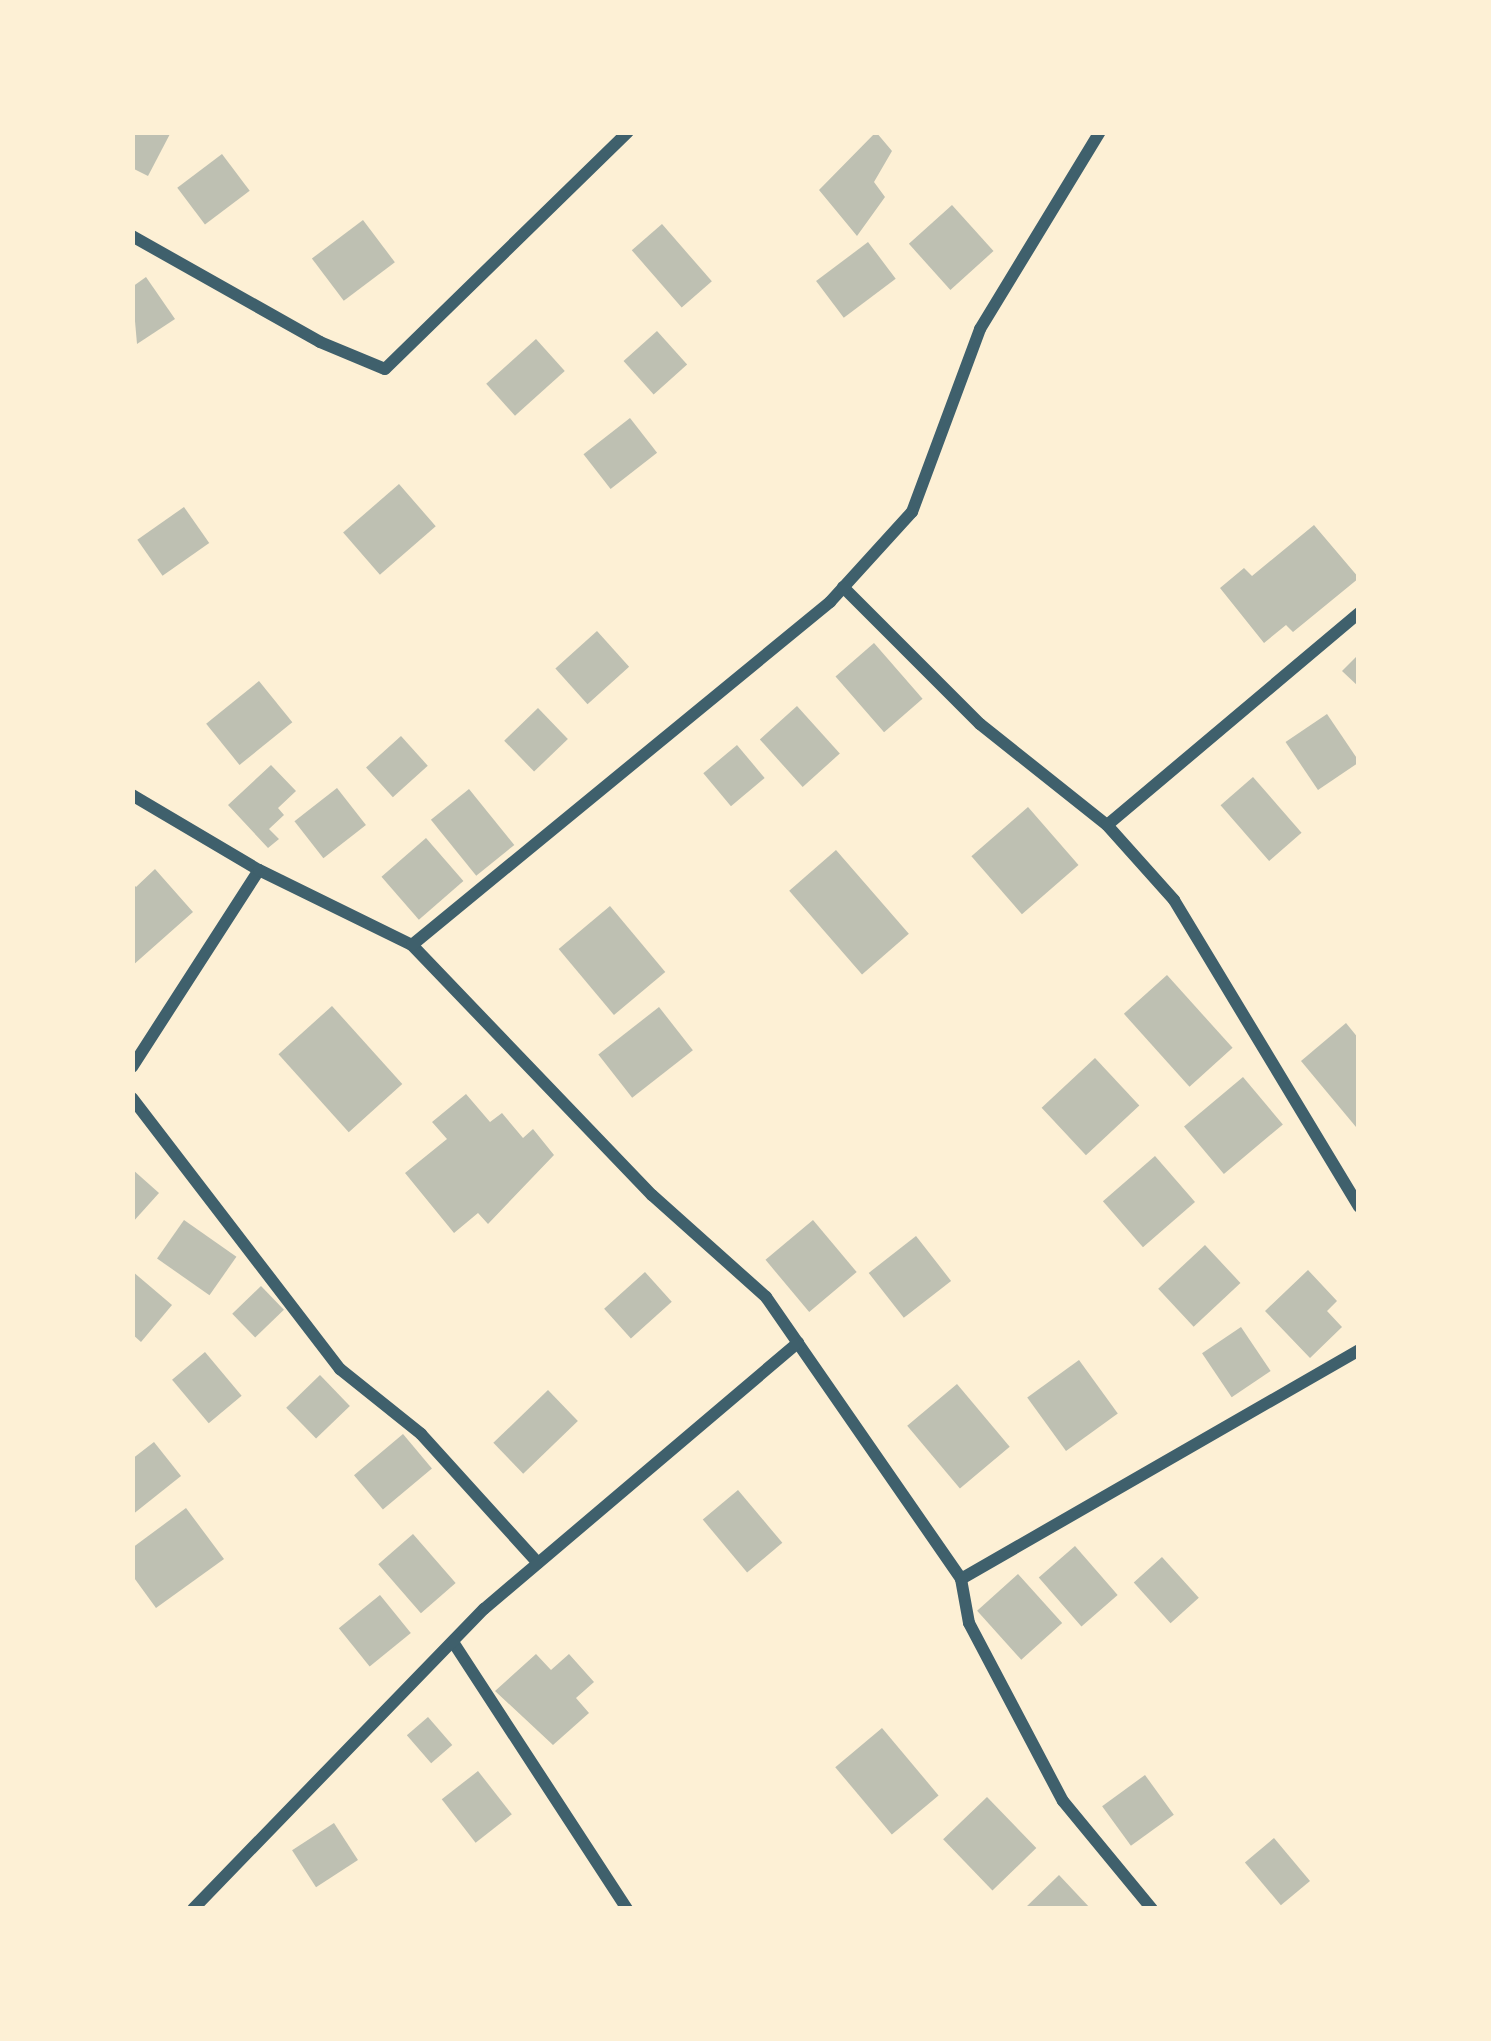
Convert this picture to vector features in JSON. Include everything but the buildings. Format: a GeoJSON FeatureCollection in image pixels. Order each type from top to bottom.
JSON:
{"type":"FeatureCollection","features":[{"type":"Feature","properties":{"kind":"street"},"geometry":{"type":"LineString","coordinates":[[132,236],[320,342],[385,369],[628,132]]}},
{"type":"Feature","properties":{"kind":"street"},"geometry":{"type":"LineString","coordinates":[[412,945],[843,587],[912,512],[980,329],[1100,132]]}},
{"type":"Feature","properties":{"kind":"street"},"geometry":{"type":"LineString","coordinates":[[843,587],[980,724],[1108,825],[1174,900],[1359,1207]]}},
{"type":"Feature","properties":{"kind":"street"},"geometry":{"type":"LineString","coordinates":[[1108,825],[1359,613]]}},
{"type":"Feature","properties":{"kind":"street"},"geometry":{"type":"LineString","coordinates":[[132,795],[259,869],[412,945],[652,1196],[766,1297],[961,1580],[969,1623],[1063,1801],[1152,1909]]}},
{"type":"Feature","properties":{"kind":"street"},"geometry":{"type":"LineString","coordinates":[[132,1067],[259,869]]}},
{"type":"Feature","properties":{"kind":"street"},"geometry":{"type":"LineString","coordinates":[[132,1098],[340,1369],[421,1434],[538,1563]]}},
{"type":"Feature","properties":{"kind":"street"},"geometry":{"type":"LineString","coordinates":[[194,1909],[453,1642],[538,1563],[798,1342]]}},
{"type":"Feature","properties":{"kind":"street"},"geometry":{"type":"LineString","coordinates":[[961,1580],[1359,1350]]}},
{"type":"Feature","properties":{"kind":"street"},"geometry":{"type":"LineString","coordinates":[[453,1642],[627,1909]]}}]}
